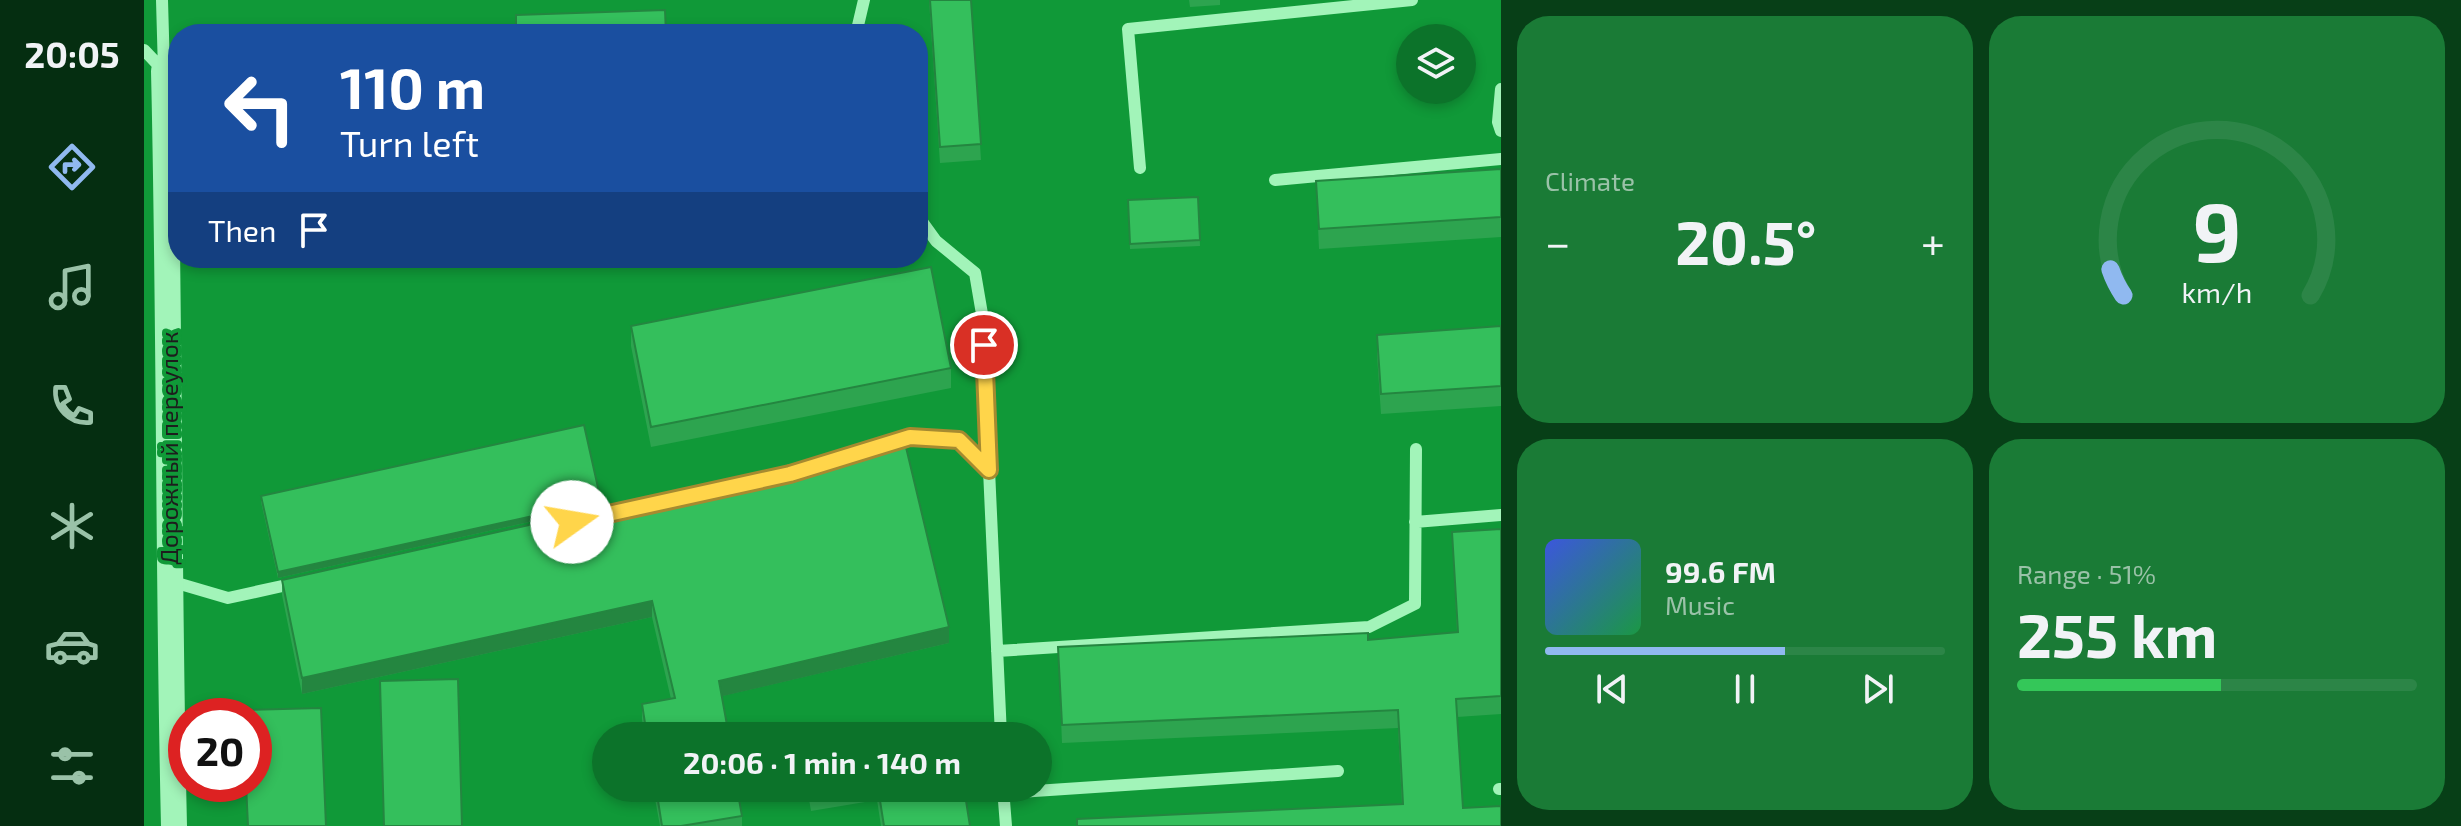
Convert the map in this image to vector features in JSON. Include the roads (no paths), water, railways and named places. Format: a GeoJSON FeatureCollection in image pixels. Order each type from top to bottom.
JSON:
{"type":"FeatureCollection","features":[{"type":"Feature","properties":{"kind":"street","name":"Дорожный переулок"},"geometry":{"type":"LineString","coordinates":[[164,71],[168,244]]}},
{"type":"Feature","properties":{"kind":"street","name":"Дорожный переулок"},"geometry":{"type":"LineString","coordinates":[[169,268],[174,826]]}},
{"type":"Feature","properties":{"kind":"lane"},"geometry":{"type":"LineString","coordinates":[[162,0],[164,71]]}},
{"type":"Feature","properties":{"kind":"lane"},"geometry":{"type":"LineString","coordinates":[[858,24],[864,0]]}},
{"type":"Feature","properties":{"kind":"lane"},"geometry":{"type":"LineString","coordinates":[[1140,168],[1128,29],[1412,0]]}},
{"type":"Feature","properties":{"kind":"lane"},"geometry":{"type":"LineString","coordinates":[[144,50],[164,71]]}},
{"type":"Feature","properties":{"kind":"lane"},"geometry":{"type":"LineString","coordinates":[[1501,89],[1498,122],[1501,131]]}},
{"type":"Feature","properties":{"kind":"lane"},"geometry":{"type":"LineString","coordinates":[[1275,180],[1501,159]]}},
{"type":"Feature","properties":{"kind":"lane"},"geometry":{"type":"LineString","coordinates":[[928,230],[936,241],[975,273],[982,314],[1000,722]]}},
{"type":"Feature","properties":{"kind":"lane"},"geometry":{"type":"LineString","coordinates":[[805,469],[910,437],[959,440],[989,470]]}},
{"type":"Feature","properties":{"kind":"lane"},"geometry":{"type":"LineString","coordinates":[[997,651],[1369,627],[1415,604],[1416,449]]}},
{"type":"Feature","properties":{"kind":"lane"},"geometry":{"type":"LineString","coordinates":[[1415,522],[1501,515]]}},
{"type":"Feature","properties":{"kind":"lane"},"geometry":{"type":"LineString","coordinates":[[170,581],[228,598],[306,581]]}},
{"type":"Feature","properties":{"kind":"lane"},"geometry":{"type":"LineString","coordinates":[[1052,787],[1338,771]]}},
{"type":"Feature","properties":{"kind":"lane"},"geometry":{"type":"LineString","coordinates":[[1004,802],[1006,826]]}}]}
